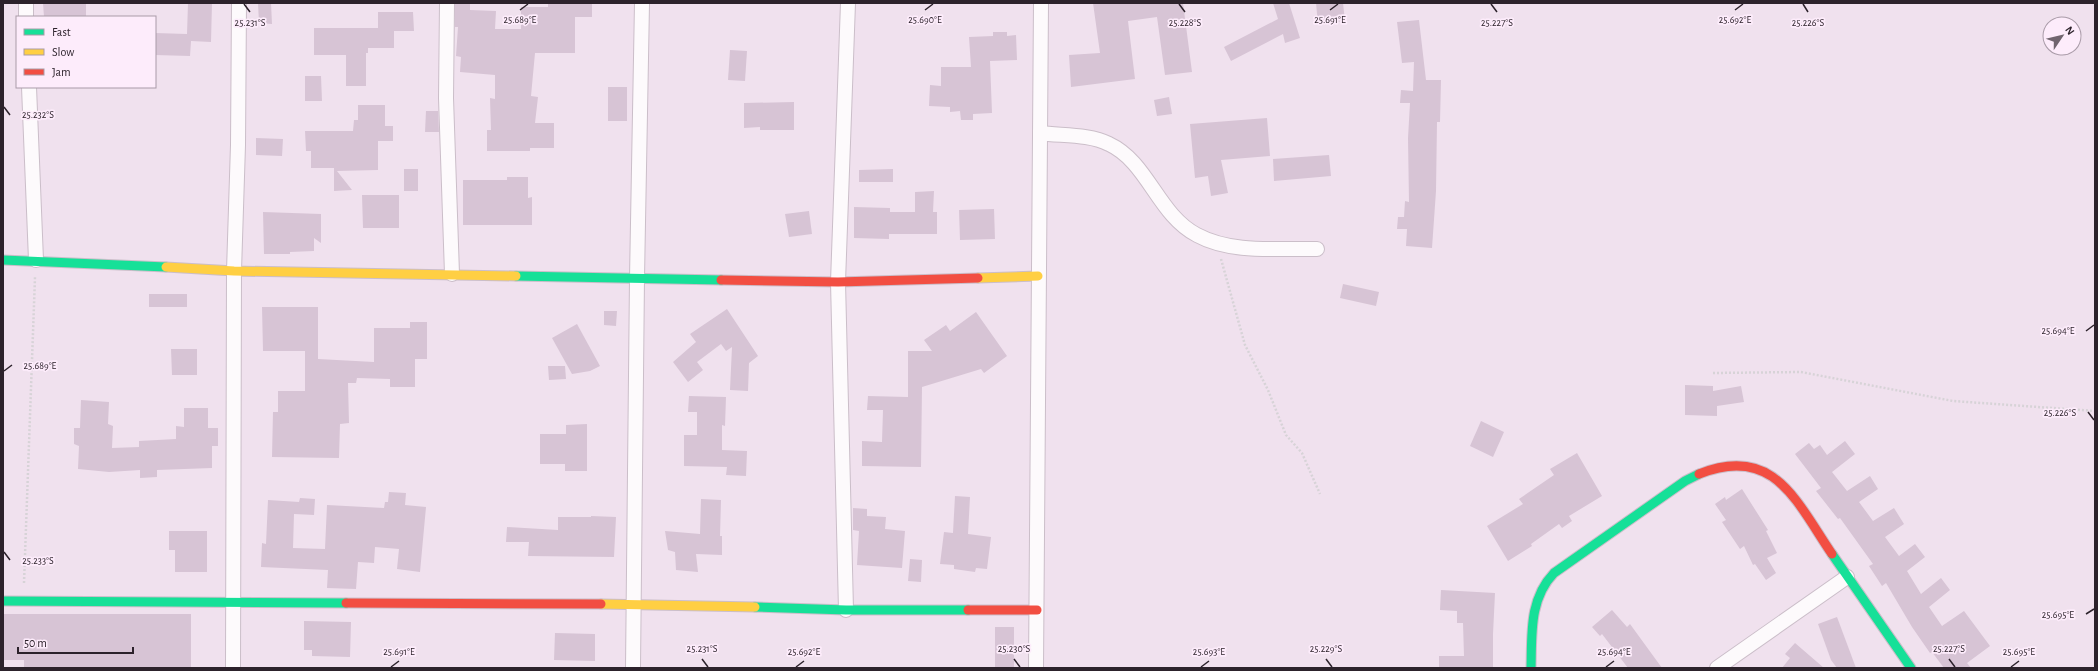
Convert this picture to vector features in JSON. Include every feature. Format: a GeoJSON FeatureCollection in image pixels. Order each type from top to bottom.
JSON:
{"type":"FeatureCollection","features":[{"type":"Feature","properties":{"kind":"street"},"geometry":{"type":"LineString","coordinates":[[26,3],[26,16]]}},
{"type":"Feature","properties":{"kind":"street"},"geometry":{"type":"LineString","coordinates":[[233,668],[234,271],[238,145],[239,3]]}},
{"type":"Feature","properties":{"kind":"street"},"geometry":{"type":"LineString","coordinates":[[446,3],[446,98],[452,274]]}},
{"type":"Feature","properties":{"kind":"street"},"geometry":{"type":"LineString","coordinates":[[633,668],[637,278],[642,3]]}},
{"type":"Feature","properties":{"kind":"street"},"geometry":{"type":"LineString","coordinates":[[846,610],[838,282],[848,3]]}},
{"type":"Feature","properties":{"kind":"street"},"geometry":{"type":"LineString","coordinates":[[1036,668],[1041,3]]}},
{"type":"Feature","properties":{"kind":"street"},"geometry":{"type":"LineString","coordinates":[[29,88],[36,260]]}},
{"type":"Feature","properties":{"kind":"street"},"geometry":{"type":"LineString","coordinates":[[1040,133],[1095,139],[1109,144],[1123,152],[1135,165],[1179,224],[1198,236],[1234,247],[1317,249]]}},
{"type":"Feature","properties":{"kind":"street"},"geometry":{"type":"LineString","coordinates":[[3,260],[36,260],[234,271],[838,282],[1038,276]]}},
{"type":"Feature","properties":{"kind":"street"},"geometry":{"type":"LineString","coordinates":[[1531,668],[1535,605],[1538,594],[1545,583],[1563,565],[1685,481],[1703,471],[1716,466],[1729,464],[1755,467],[1768,472],[1779,480],[1788,490],[1911,668]]}},
{"type":"Feature","properties":{"kind":"street"},"geometry":{"type":"LineString","coordinates":[[1717,668],[1847,577]]}},
{"type":"Feature","properties":{"kind":"street"},"geometry":{"type":"LineString","coordinates":[[3,602],[233,601],[634,604],[846,610],[1037,610]]}},
{"type":"Feature","properties":{"kind":"path"},"geometry":{"type":"LineString","coordinates":[[1216,241],[1244,346],[1268,390],[1286,435],[1302,453],[1320,494]]}},
{"type":"Feature","properties":{"kind":"path"},"geometry":{"type":"LineString","coordinates":[[23,602],[36,260]]}},
{"type":"Feature","properties":{"kind":"path"},"geometry":{"type":"LineString","coordinates":[[1713,373],[1801,372],[1953,402],[2095,411]]}},
{"type":"Feature","properties":{"kind":"building"},"geometry":{"type":"Polygon","coordinates":[[[43,3],[86,3],[86,16],[44,16],[43,3]]]}},
{"type":"Feature","properties":{"kind":"building"},"geometry":{"type":"Polygon","coordinates":[[[188,3],[212,3],[211,42],[191,41],[190,56],[156,55],[156,33],[187,34],[188,3]]]}},
{"type":"Feature","properties":{"kind":"building"},"geometry":{"type":"Polygon","coordinates":[[[258,3],[271,3],[272,24],[259,23],[258,3]]]}},
{"type":"Feature","properties":{"kind":"building"},"geometry":{"type":"Polygon","coordinates":[[[548,3],[592,3],[592,17],[575,17],[575,53],[535,53],[531,96],[538,97],[535,123],[554,123],[554,148],[530,148],[530,151],[487,151],[487,130],[491,130],[490,98],[495,99],[495,75],[460,72],[461,57],[456,56],[458,27],[455,27],[455,4],[470,4],[470,10],[496,11],[495,29],[521,29],[521,7],[548,7],[548,3]]]}},
{"type":"Feature","properties":{"kind":"building"},"geometry":{"type":"Polygon","coordinates":[[[1093,3],[1183,3],[1192,72],[1165,75],[1157,17],[1128,21],[1135,79],[1071,87],[1069,55],[1100,53],[1093,3]]]}},
{"type":"Feature","properties":{"kind":"building"},"geometry":{"type":"Polygon","coordinates":[[[1273,3],[1289,3],[1300,38],[1285,43],[1283,34],[1231,61],[1224,47],[1278,19],[1273,3]]]}},
{"type":"Feature","properties":{"kind":"building"},"geometry":{"type":"Polygon","coordinates":[[[1316,3],[1343,3],[1345,21],[1318,24],[1316,3]]]}},
{"type":"Feature","properties":{"kind":"building"},"geometry":{"type":"Polygon","coordinates":[[[378,12],[413,12],[414,31],[394,31],[394,48],[368,48],[368,53],[366,53],[366,86],[346,86],[346,55],[314,55],[314,28],[378,28],[378,12]]]}},
{"type":"Feature","properties":{"kind":"building"},"geometry":{"type":"Polygon","coordinates":[[[1419,20],[1426,80],[1441,80],[1440,122],[1437,122],[1436,191],[1432,248],[1406,246],[1407,229],[1397,229],[1398,217],[1404,217],[1405,201],[1409,202],[1408,138],[1410,103],[1400,103],[1401,90],[1413,91],[1414,62],[1402,63],[1397,22],[1419,20]]]}},
{"type":"Feature","properties":{"kind":"building"},"geometry":{"type":"Polygon","coordinates":[[[993,32],[1007,32],[1007,36],[1016,35],[1017,60],[990,61],[992,113],[973,114],[973,120],[961,120],[960,111],[950,112],[950,107],[929,106],[930,85],[941,86],[941,67],[971,67],[969,37],[993,36],[993,32]]]}},
{"type":"Feature","properties":{"kind":"building"},"geometry":{"type":"Polygon","coordinates":[[[730,50],[747,51],[745,81],[728,80],[730,50]]]}},
{"type":"Feature","properties":{"kind":"building"},"geometry":{"type":"Polygon","coordinates":[[[305,76],[321,76],[322,101],[305,101],[305,76]]]}},
{"type":"Feature","properties":{"kind":"building"},"geometry":{"type":"Polygon","coordinates":[[[608,87],[627,87],[627,121],[608,121],[608,87]]]}},
{"type":"Feature","properties":{"kind":"building"},"geometry":{"type":"Polygon","coordinates":[[[1169,97],[1172,114],[1157,116],[1154,100],[1169,97]]]}},
{"type":"Feature","properties":{"kind":"building"},"geometry":{"type":"Polygon","coordinates":[[[794,102],[794,130],[760,130],[760,127],[744,128],[744,103],[794,102]]]}},
{"type":"Feature","properties":{"kind":"building"},"geometry":{"type":"Polygon","coordinates":[[[358,105],[385,105],[385,126],[393,126],[393,141],[378,141],[378,170],[337,171],[352,190],[334,191],[334,168],[311,168],[311,151],[306,151],[305,131],[353,131],[354,120],[358,120],[358,105]]]}},
{"type":"Feature","properties":{"kind":"building"},"geometry":{"type":"Polygon","coordinates":[[[426,111],[438,111],[439,132],[425,132],[426,111]]]}},
{"type":"Feature","properties":{"kind":"building"},"geometry":{"type":"Polygon","coordinates":[[[1267,118],[1270,156],[1221,160],[1228,193],[1211,196],[1208,176],[1195,178],[1190,124],[1267,118]]]}},
{"type":"Feature","properties":{"kind":"building"},"geometry":{"type":"Polygon","coordinates":[[[256,138],[283,139],[282,156],[256,155],[256,138]]]}},
{"type":"Feature","properties":{"kind":"building"},"geometry":{"type":"Polygon","coordinates":[[[1329,155],[1331,176],[1274,181],[1273,159],[1329,155]]]}},
{"type":"Feature","properties":{"kind":"building"},"geometry":{"type":"Polygon","coordinates":[[[404,169],[418,169],[418,191],[404,191],[404,169]]]}},
{"type":"Feature","properties":{"kind":"building"},"geometry":{"type":"Polygon","coordinates":[[[893,169],[893,182],[859,182],[859,170],[893,169]]]}},
{"type":"Feature","properties":{"kind":"building"},"geometry":{"type":"Polygon","coordinates":[[[507,177],[528,177],[528,198],[532,197],[532,225],[463,225],[463,180],[507,180],[507,177]]]}},
{"type":"Feature","properties":{"kind":"building"},"geometry":{"type":"Polygon","coordinates":[[[934,191],[933,212],[937,212],[937,234],[889,234],[889,239],[854,238],[854,207],[890,208],[890,212],[915,212],[915,192],[934,191]]]}},
{"type":"Feature","properties":{"kind":"building"},"geometry":{"type":"Polygon","coordinates":[[[362,195],[399,195],[399,228],[363,228],[362,195]]]}},
{"type":"Feature","properties":{"kind":"building"},"geometry":{"type":"Polygon","coordinates":[[[994,209],[995,239],[960,240],[959,210],[994,209]]]}},
{"type":"Feature","properties":{"kind":"building"},"geometry":{"type":"Polygon","coordinates":[[[809,211],[812,234],[789,237],[785,214],[809,211]]]}},
{"type":"Feature","properties":{"kind":"building"},"geometry":{"type":"Polygon","coordinates":[[[263,212],[321,214],[321,243],[314,238],[314,251],[290,252],[290,254],[264,254],[263,212]]]}},
{"type":"Feature","properties":{"kind":"building"},"geometry":{"type":"Polygon","coordinates":[[[1343,284],[1379,292],[1376,306],[1340,298],[1343,284]]]}},
{"type":"Feature","properties":{"kind":"building"},"geometry":{"type":"Polygon","coordinates":[[[149,294],[187,294],[187,307],[149,307],[149,294]]]}},
{"type":"Feature","properties":{"kind":"building"},"geometry":{"type":"Polygon","coordinates":[[[262,307],[318,307],[318,359],[374,362],[374,328],[410,328],[410,322],[427,322],[427,359],[415,359],[415,387],[390,387],[390,379],[357,378],[356,383],[348,383],[349,423],[340,424],[339,458],[272,457],[273,412],[278,412],[278,391],[305,391],[305,351],[263,351],[262,307]]]}},
{"type":"Feature","properties":{"kind":"building"},"geometry":{"type":"Polygon","coordinates":[[[727,309],[758,356],[749,363],[748,391],[730,390],[732,347],[726,351],[721,344],[697,362],[703,370],[688,382],[673,362],[696,342],[690,334],[727,309]]]}},
{"type":"Feature","properties":{"kind":"building"},"geometry":{"type":"Polygon","coordinates":[[[604,311],[617,311],[616,326],[604,325],[604,311]]]}},
{"type":"Feature","properties":{"kind":"building"},"geometry":{"type":"Polygon","coordinates":[[[976,312],[1007,356],[984,373],[981,369],[922,387],[921,467],[862,466],[862,441],[882,442],[883,410],[867,410],[868,396],[908,397],[908,351],[932,351],[924,340],[946,325],[950,331],[976,312]]]}},
{"type":"Feature","properties":{"kind":"building"},"geometry":{"type":"Polygon","coordinates":[[[577,324],[600,366],[590,371],[572,374],[552,338],[577,324]]]}},
{"type":"Feature","properties":{"kind":"building"},"geometry":{"type":"Polygon","coordinates":[[[171,349],[197,349],[197,375],[172,375],[171,349]]]}},
{"type":"Feature","properties":{"kind":"building"},"geometry":{"type":"Polygon","coordinates":[[[548,366],[565,366],[566,379],[549,380],[548,366]]]}},
{"type":"Feature","properties":{"kind":"building"},"geometry":{"type":"Polygon","coordinates":[[[1685,385],[1713,386],[1713,391],[1741,386],[1744,402],[1717,406],[1717,416],[1685,415],[1685,385]]]}},
{"type":"Feature","properties":{"kind":"building"},"geometry":{"type":"Polygon","coordinates":[[[689,396],[726,397],[725,426],[722,425],[722,450],[747,451],[746,476],[726,475],[727,467],[684,466],[684,435],[697,435],[697,412],[688,412],[689,396]]]}},
{"type":"Feature","properties":{"kind":"building"},"geometry":{"type":"Polygon","coordinates":[[[81,400],[109,402],[108,424],[113,426],[112,448],[139,447],[139,441],[176,439],[176,426],[184,427],[184,408],[208,408],[208,428],[218,428],[218,446],[212,446],[212,468],[157,470],[157,477],[140,478],[140,470],[109,472],[78,469],[79,446],[74,444],[74,428],[80,428],[81,400]]]}},
{"type":"Feature","properties":{"kind":"building"},"geometry":{"type":"Polygon","coordinates":[[[1481,421],[1504,432],[1493,457],[1470,446],[1481,421]]]}},
{"type":"Feature","properties":{"kind":"building"},"geometry":{"type":"Polygon","coordinates":[[[587,424],[587,471],[565,471],[565,464],[540,464],[540,434],[566,434],[566,425],[587,424]]]}},
{"type":"Feature","properties":{"kind":"building"},"geometry":{"type":"Polygon","coordinates":[[[1845,441],[1855,454],[1832,472],[1847,491],[1870,476],[1878,489],[1859,502],[1873,521],[1894,508],[1904,524],[1885,537],[1899,556],[1915,544],[1925,557],[1907,571],[1921,594],[1941,578],[1950,590],[1929,607],[1942,626],[1964,611],[1990,646],[1967,663],[1971,668],[1944,668],[1932,652],[1930,653],[1912,627],[1886,583],[1882,586],[1869,566],[1873,564],[1840,518],[1838,519],[1816,491],[1821,488],[1795,454],[1809,443],[1814,449],[1820,445],[1827,455],[1845,441]]]}},
{"type":"Feature","properties":{"kind":"building"},"geometry":{"type":"Polygon","coordinates":[[[1577,453],[1602,496],[1569,516],[1572,521],[1562,528],[1559,524],[1531,544],[1532,546],[1508,561],[1487,526],[1523,504],[1519,499],[1554,475],[1550,469],[1577,453]]]}},
{"type":"Feature","properties":{"kind":"building"},"geometry":{"type":"Polygon","coordinates":[[[1742,489],[1768,530],[1766,531],[1777,553],[1767,558],[1776,573],[1766,580],[1755,564],[1753,565],[1744,546],[1740,549],[1722,522],[1726,520],[1715,504],[1725,497],[1726,500],[1742,489]]]}},
{"type":"Feature","properties":{"kind":"building"},"geometry":{"type":"Polygon","coordinates":[[[389,492],[406,493],[405,505],[426,507],[420,572],[397,569],[399,549],[375,547],[374,563],[358,562],[356,589],[327,588],[328,570],[261,567],[262,543],[266,544],[268,500],[299,502],[300,498],[315,499],[314,515],[294,514],[293,548],[325,549],[327,505],[384,508],[385,502],[388,502],[389,492]]]}},
{"type":"Feature","properties":{"kind":"building"},"geometry":{"type":"Polygon","coordinates":[[[955,496],[970,497],[968,534],[991,537],[987,569],[976,568],[975,572],[954,569],[954,565],[940,564],[944,532],[953,533],[955,496]]]}},
{"type":"Feature","properties":{"kind":"building"},"geometry":{"type":"Polygon","coordinates":[[[701,499],[721,500],[720,536],[722,536],[722,555],[696,554],[698,572],[676,570],[675,552],[668,550],[665,531],[700,534],[701,499]]]}},
{"type":"Feature","properties":{"kind":"building"},"geometry":{"type":"Polygon","coordinates":[[[853,508],[867,509],[867,516],[886,517],[885,529],[905,531],[902,568],[857,565],[859,531],[853,530],[853,508]]]}},
{"type":"Feature","properties":{"kind":"building"},"geometry":{"type":"Polygon","coordinates":[[[558,517],[616,517],[614,557],[528,556],[529,542],[506,542],[507,527],[558,530],[558,517]]]}},
{"type":"Feature","properties":{"kind":"building"},"geometry":{"type":"Polygon","coordinates":[[[169,531],[207,531],[207,572],[175,572],[175,550],[169,550],[169,531]]]}},
{"type":"Feature","properties":{"kind":"building"},"geometry":{"type":"Polygon","coordinates":[[[910,559],[922,560],[921,582],[908,581],[910,559]]]}},
{"type":"Feature","properties":{"kind":"building"},"geometry":{"type":"Polygon","coordinates":[[[1441,590],[1495,593],[1493,668],[1439,668],[1439,656],[1464,656],[1463,623],[1457,623],[1457,611],[1440,610],[1441,590]]]}},
{"type":"Feature","properties":{"kind":"building"},"geometry":{"type":"Polygon","coordinates":[[[1612,610],[1627,627],[1630,624],[1662,668],[1628,668],[1602,634],[1600,636],[1592,627],[1612,610]]]}},
{"type":"Feature","properties":{"kind":"building"},"geometry":{"type":"Polygon","coordinates":[[[3,614],[191,614],[191,668],[24,668],[24,660],[3,660],[3,614]]]}},
{"type":"Feature","properties":{"kind":"building"},"geometry":{"type":"Polygon","coordinates":[[[1837,617],[1856,668],[1837,668],[1831,660],[1818,624],[1837,617]]]}},
{"type":"Feature","properties":{"kind":"building"},"geometry":{"type":"Polygon","coordinates":[[[304,621],[351,622],[350,657],[312,656],[312,650],[304,650],[304,621]]]}},
{"type":"Feature","properties":{"kind":"building"},"geometry":{"type":"Polygon","coordinates":[[[995,627],[1014,627],[1014,668],[995,668],[995,627]]]}},
{"type":"Feature","properties":{"kind":"building"},"geometry":{"type":"Polygon","coordinates":[[[555,633],[595,634],[595,661],[554,660],[555,633]]]}},
{"type":"Feature","properties":{"kind":"building"},"geometry":{"type":"Polygon","coordinates":[[[1795,643],[1824,668],[1782,668],[1790,658],[1785,654],[1795,643]]]}},
{"type":"Feature","properties":{"kind":"traffic: fast"},"geometry":{"type":"LineString","coordinates":[[3,260],[166,267]]}},
{"type":"Feature","properties":{"kind":"traffic: fast"},"geometry":{"type":"LineString","coordinates":[[516,276],[721,280]]}},
{"type":"Feature","properties":{"kind":"traffic: fast"},"geometry":{"type":"LineString","coordinates":[[1531,668],[1532,630],[1536,606],[1540,594],[1554,573],[1685,481],[1699,474]]}},
{"type":"Feature","properties":{"kind":"traffic: fast"},"geometry":{"type":"LineString","coordinates":[[1832,554],[1911,668]]}},
{"type":"Feature","properties":{"kind":"traffic: fast"},"geometry":{"type":"LineString","coordinates":[[3,601],[346,603]]}},
{"type":"Feature","properties":{"kind":"traffic: fast"},"geometry":{"type":"LineString","coordinates":[[755,607],[846,610],[968,610]]}},
{"type":"Feature","properties":{"kind":"traffic: slow"},"geometry":{"type":"LineString","coordinates":[[166,267],[234,271],[516,276]]}},
{"type":"Feature","properties":{"kind":"traffic: slow"},"geometry":{"type":"LineString","coordinates":[[978,278],[1038,276]]}},
{"type":"Feature","properties":{"kind":"traffic: slow"},"geometry":{"type":"LineString","coordinates":[[601,604],[755,607]]}},
{"type":"Feature","properties":{"kind":"traffic: jam"},"geometry":{"type":"LineString","coordinates":[[721,280],[838,282],[978,278]]}},
{"type":"Feature","properties":{"kind":"traffic: jam"},"geometry":{"type":"LineString","coordinates":[[1699,474],[1725,467],[1746,466],[1765,472],[1780,483],[1794,497],[1832,554]]}},
{"type":"Feature","properties":{"kind":"traffic: jam"},"geometry":{"type":"LineString","coordinates":[[346,603],[601,604]]}},
{"type":"Feature","properties":{"kind":"traffic: jam"},"geometry":{"type":"LineString","coordinates":[[968,610],[1037,610]]}}]}
